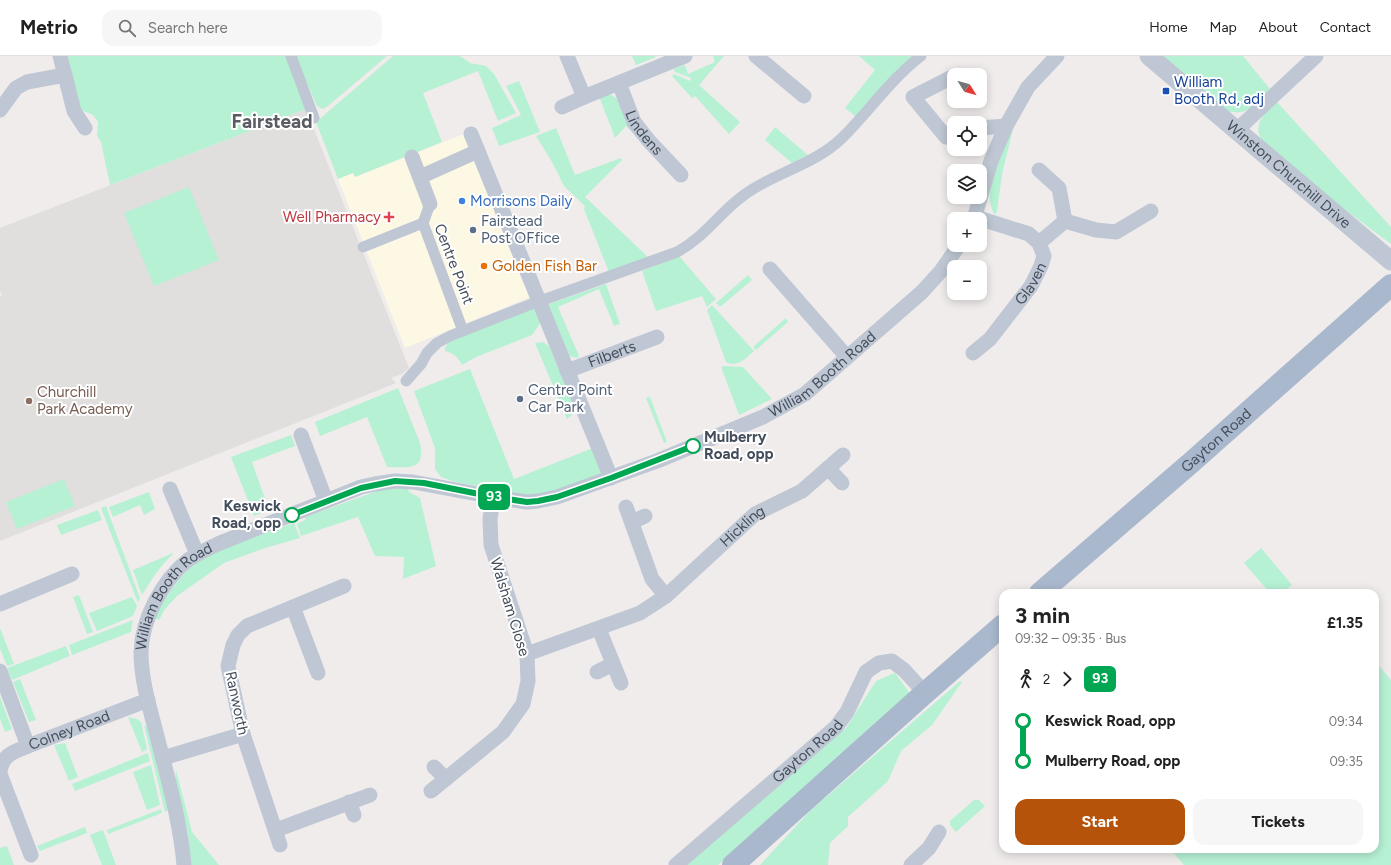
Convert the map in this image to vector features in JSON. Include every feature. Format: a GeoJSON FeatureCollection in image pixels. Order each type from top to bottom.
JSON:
{"type":"FeatureCollection","features":[{"type":"Feature","properties":{"kind":"main road","name":"Gayton Road"},"geometry":{"type":"LineString","coordinates":[[1045,589],[1193,461],[1391,285]]}},
{"type":"Feature","properties":{"kind":"main road"},"geometry":{"type":"LineString","coordinates":[[732,865],[925,692],[999,628]]}},
{"type":"Feature","properties":{"kind":"street"},"geometry":{"type":"LineString","coordinates":[[60,56],[74,111],[85,128]]}},
{"type":"Feature","properties":{"kind":"street"},"geometry":{"type":"LineString","coordinates":[[291,56],[314,118]]}},
{"type":"Feature","properties":{"kind":"street"},"geometry":{"type":"LineString","coordinates":[[566,56],[584,97]]}},
{"type":"Feature","properties":{"kind":"street"},"geometry":{"type":"LineString","coordinates":[[562,107],[685,56]]}},
{"type":"Feature","properties":{"kind":"street"},"geometry":{"type":"LineString","coordinates":[[756,56],[804,96]]}},
{"type":"Feature","properties":{"kind":"street"},"geometry":{"type":"LineString","coordinates":[[406,382],[421,364],[427,353],[437,343],[450,336],[529,305],[686,248],[743,195],[827,151],[843,137],[903,71],[921,56]]}},
{"type":"Feature","properties":{"kind":"street"},"geometry":{"type":"LineString","coordinates":[[976,212],[991,161],[1006,126],[1028,87],[1057,56]]}},
{"type":"Feature","properties":{"kind":"street","name":"Winston Churchill Drive"},"geometry":{"type":"LineString","coordinates":[[1149,56],[1391,261]]}},
{"type":"Feature","properties":{"kind":"street"},"geometry":{"type":"LineString","coordinates":[[1237,130],[1316,56]]}},
{"type":"Feature","properties":{"kind":"street"},"geometry":{"type":"LineString","coordinates":[[0,110],[16,88],[27,82],[65,75]]}},
{"type":"Feature","properties":{"kind":"street"},"geometry":{"type":"LineString","coordinates":[[947,79],[913,97],[947,136]]}},
{"type":"Feature","properties":{"kind":"street","name":"Lindens"},"geometry":{"type":"LineString","coordinates":[[619,83],[634,122],[649,141],[681,175]]}},
{"type":"Feature","properties":{"kind":"street"},"geometry":{"type":"LineString","coordinates":[[987,127],[1006,126]]}},
{"type":"Feature","properties":{"kind":"street"},"geometry":{"type":"LineString","coordinates":[[471,134],[611,478]]}},
{"type":"Feature","properties":{"kind":"street"},"geometry":{"type":"LineString","coordinates":[[420,177],[478,151]]}},
{"type":"Feature","properties":{"kind":"street"},"geometry":{"type":"LineString","coordinates":[[412,157],[430,204],[423,223]]}},
{"type":"Feature","properties":{"kind":"street"},"geometry":{"type":"LineString","coordinates":[[1039,170],[1059,188],[1065,221]]}},
{"type":"Feature","properties":{"kind":"street"},"geometry":{"type":"LineString","coordinates":[[1065,221],[1096,230],[1116,232],[1151,211]]}},
{"type":"Feature","properties":{"kind":"street"},"geometry":{"type":"LineString","coordinates":[[1039,243],[1065,221]]}},
{"type":"Feature","properties":{"kind":"street","name":"Glaven"},"geometry":{"type":"LineString","coordinates":[[974,353],[990,339],[1031,286],[1041,266],[1044,256],[1039,243],[1029,234],[987,222]]}},
{"type":"Feature","properties":{"kind":"street","name":"Centre Point"},"geometry":{"type":"LineString","coordinates":[[363,247],[423,223],[463,330]]}},
{"type":"Feature","properties":{"kind":"street","name":"William Booth Road"},"geometry":{"type":"LineString","coordinates":[[184,865],[181,831],[148,700],[144,681],[141,652],[145,628],[156,600],[188,560],[220,543],[361,488],[395,481],[424,483],[494,497],[527,502],[538,501],[557,497],[657,461],[763,417],[805,394],[922,292],[940,271],[953,252]]}},
{"type":"Feature","properties":{"kind":"street"},"geometry":{"type":"LineString","coordinates":[[770,269],[847,358]]}},
{"type":"Feature","properties":{"kind":"street","name":"Filberts"},"geometry":{"type":"LineString","coordinates":[[567,371],[657,337]]}},
{"type":"Feature","properties":{"kind":"street"},"geometry":{"type":"LineString","coordinates":[[301,435],[326,501]]}},
{"type":"Feature","properties":{"kind":"street","name":"Hickling"},"geometry":{"type":"LineString","coordinates":[[527,654],[640,613],[666,596],[755,514],[802,491],[843,455]]}},
{"type":"Feature","properties":{"kind":"street"},"geometry":{"type":"LineString","coordinates":[[828,468],[842,483]]}},
{"type":"Feature","properties":{"kind":"street"},"geometry":{"type":"LineString","coordinates":[[170,490],[197,554]]}},
{"type":"Feature","properties":{"kind":"street","name":"Walsham Close"},"geometry":{"type":"LineString","coordinates":[[431,791],[503,732],[523,704],[528,681],[527,654],[491,545],[490,518],[494,497]]}},
{"type":"Feature","properties":{"kind":"street"},"geometry":{"type":"LineString","coordinates":[[626,506],[638,519],[652,579],[666,596]]}},
{"type":"Feature","properties":{"kind":"street"},"geometry":{"type":"LineString","coordinates":[[0,604],[72,574]]}},
{"type":"Feature","properties":{"kind":"street","name":"Ranworth"},"geometry":{"type":"LineString","coordinates":[[280,845],[243,734],[228,666],[233,644],[238,635],[247,626],[344,586]]}},
{"type":"Feature","properties":{"kind":"street"},"geometry":{"type":"LineString","coordinates":[[293,607],[318,674]]}},
{"type":"Feature","properties":{"kind":"street"},"geometry":{"type":"LineString","coordinates":[[599,629],[621,683]]}},
{"type":"Feature","properties":{"kind":"street","name":"Gayton Road"},"geometry":{"type":"LineString","coordinates":[[676,865],[836,726],[847,712],[866,672],[878,663],[892,661],[904,670],[925,692]]}},
{"type":"Feature","properties":{"kind":"street"},"geometry":{"type":"LineString","coordinates":[[597,672],[613,664]]}},
{"type":"Feature","properties":{"kind":"street"},"geometry":{"type":"LineString","coordinates":[[0,671],[28,746]]}},
{"type":"Feature","properties":{"kind":"street","name":"Colney Road"},"geometry":{"type":"LineString","coordinates":[[0,771],[2,762],[8,755],[148,700]]}},
{"type":"Feature","properties":{"kind":"street"},"geometry":{"type":"LineString","coordinates":[[163,758],[243,734]]}},
{"type":"Feature","properties":{"kind":"street"},"geometry":{"type":"LineString","coordinates":[[434,767],[446,779]]}},
{"type":"Feature","properties":{"kind":"street"},"geometry":{"type":"LineString","coordinates":[[0,774],[31,855]]}},
{"type":"Feature","properties":{"kind":"street"},"geometry":{"type":"LineString","coordinates":[[276,830],[352,809],[370,795]]}},
{"type":"Feature","properties":{"kind":"street"},"geometry":{"type":"LineString","coordinates":[[911,865],[929,848],[938,832]]}},
{"type":"Feature","properties":{"kind":"shaded area"},"geometry":{"type":"Polygon","coordinates":[[[306,109],[409,368],[402,374],[391,378],[396,383],[0,541],[0,297],[2,295],[0,291],[0,228],[306,109]]]}},
{"type":"Feature","properties":{"kind":"shaded area"},"geometry":{"type":"Polygon","coordinates":[[[464,134],[530,297],[405,348],[338,179],[353,173],[355,177],[464,134]]]}},
{"type":"Feature","properties":{"kind":"green space"},"geometry":{"type":"Polygon","coordinates":[[[68,56],[286,56],[306,109],[110,185],[101,142],[97,136],[98,122],[93,115],[81,110],[79,107],[68,56]]]}},
{"type":"Feature","properties":{"kind":"green space"},"geometry":{"type":"Polygon","coordinates":[[[295,56],[387,56],[323,109],[317,106],[295,56]]]}},
{"type":"Feature","properties":{"kind":"green space"},"geometry":{"type":"Polygon","coordinates":[[[393,56],[460,56],[470,63],[486,66],[494,74],[516,113],[498,121],[478,71],[423,93],[442,142],[355,177],[353,173],[338,179],[316,122],[393,56]]]}},
{"type":"Feature","properties":{"kind":"green space"},"geometry":{"type":"Polygon","coordinates":[[[632,56],[654,56],[656,57],[636,65],[632,56]]]}},
{"type":"Feature","properties":{"kind":"green space"},"geometry":{"type":"Polygon","coordinates":[[[713,56],[724,56],[699,85],[740,122],[729,134],[695,96],[692,98],[672,76],[674,74],[690,81],[691,78],[675,72],[674,69],[685,65],[688,74],[715,62],[713,56]]]}},
{"type":"Feature","properties":{"kind":"green space"},"geometry":{"type":"Polygon","coordinates":[[[859,56],[913,56],[856,117],[845,108],[875,70],[859,56]]]}},
{"type":"Feature","properties":{"kind":"green space"},"geometry":{"type":"Polygon","coordinates":[[[1162,56],[1243,56],[1270,89],[1251,108],[1245,111],[1233,112],[1226,110],[1162,56]]]}},
{"type":"Feature","properties":{"kind":"green space"},"geometry":{"type":"Polygon","coordinates":[[[519,81],[540,132],[499,146],[492,128],[521,115],[506,86],[519,81]]]}},
{"type":"Feature","properties":{"kind":"green space"},"geometry":{"type":"Polygon","coordinates":[[[608,94],[613,96],[621,104],[633,133],[626,126],[615,138],[599,96],[608,94]]]}},
{"type":"Feature","properties":{"kind":"green space"},"geometry":{"type":"Polygon","coordinates":[[[1277,102],[1391,227],[1391,244],[1340,206],[1262,142],[1258,129],[1259,124],[1264,115],[1277,102]]]}},
{"type":"Feature","properties":{"kind":"green space"},"geometry":{"type":"Polygon","coordinates":[[[1016,117],[1002,174],[997,211],[995,215],[991,205],[990,193],[995,166],[1016,117]]]}},
{"type":"Feature","properties":{"kind":"green space"},"geometry":{"type":"Polygon","coordinates":[[[775,127],[808,155],[792,163],[765,140],[775,127]]]}},
{"type":"Feature","properties":{"kind":"green space"},"geometry":{"type":"Polygon","coordinates":[[[556,128],[575,175],[621,158],[622,160],[585,197],[650,259],[609,272],[584,209],[585,206],[564,186],[552,162],[536,136],[556,128]]]}},
{"type":"Feature","properties":{"kind":"green space"},"geometry":{"type":"Polygon","coordinates":[[[189,187],[219,260],[154,286],[124,213],[189,187]]]}},
{"type":"Feature","properties":{"kind":"green space"},"geometry":{"type":"Polygon","coordinates":[[[679,256],[716,299],[707,307],[702,296],[656,311],[642,271],[679,256]]]}},
{"type":"Feature","properties":{"kind":"green space"},"geometry":{"type":"Polygon","coordinates":[[[748,275],[752,280],[720,307],[716,303],[748,275]]]}},
{"type":"Feature","properties":{"kind":"green space"},"geometry":{"type":"Polygon","coordinates":[[[606,284],[620,324],[614,326],[599,289],[558,307],[579,356],[577,358],[569,356],[546,305],[606,284]]]}},
{"type":"Feature","properties":{"kind":"green space"},"geometry":{"type":"Polygon","coordinates":[[[712,305],[754,351],[738,363],[730,364],[726,362],[707,310],[712,305]]]}},
{"type":"Feature","properties":{"kind":"green space"},"geometry":{"type":"Polygon","coordinates":[[[535,307],[541,322],[532,335],[476,357],[462,365],[455,356],[445,351],[445,347],[452,339],[535,307]]]}},
{"type":"Feature","properties":{"kind":"green space"},"geometry":{"type":"Polygon","coordinates":[[[786,318],[788,322],[756,350],[753,347],[786,318]]]}},
{"type":"Feature","properties":{"kind":"green space"},"geometry":{"type":"Polygon","coordinates":[[[543,342],[549,346],[572,401],[573,414],[567,419],[535,343],[543,342]]]}},
{"type":"Feature","properties":{"kind":"green space"},"geometry":{"type":"Polygon","coordinates":[[[721,367],[743,367],[772,399],[739,415],[721,367]]]}},
{"type":"Feature","properties":{"kind":"green space"},"geometry":{"type":"Polygon","coordinates":[[[470,369],[514,479],[593,448],[602,474],[542,496],[530,496],[455,482],[441,477],[435,469],[435,448],[414,391],[470,369]]]}},
{"type":"Feature","properties":{"kind":"green space"},"geometry":{"type":"Polygon","coordinates":[[[398,388],[420,443],[420,459],[414,466],[387,467],[367,417],[320,436],[315,422],[398,388]]]}},
{"type":"Feature","properties":{"kind":"green space"},"geometry":{"type":"Polygon","coordinates":[[[650,397],[667,442],[664,443],[646,398],[650,397]]]}},
{"type":"Feature","properties":{"kind":"green space"},"geometry":{"type":"Polygon","coordinates":[[[291,435],[295,446],[252,462],[269,510],[254,516],[231,457],[291,435]]]}},
{"type":"Feature","properties":{"kind":"green space"},"geometry":{"type":"Polygon","coordinates":[[[64,479],[75,506],[17,529],[6,502],[64,479]]]}},
{"type":"Feature","properties":{"kind":"green space"},"geometry":{"type":"Polygon","coordinates":[[[397,488],[408,489],[409,492],[420,498],[436,566],[403,579],[404,557],[375,556],[358,517],[301,536],[297,524],[305,520],[305,517],[380,490],[397,488]]]}},
{"type":"Feature","properties":{"kind":"green space"},"geometry":{"type":"Polygon","coordinates":[[[149,492],[155,509],[144,515],[140,505],[113,517],[109,507],[149,492]]]}},
{"type":"Feature","properties":{"kind":"green space"},"geometry":{"type":"Polygon","coordinates":[[[106,506],[140,598],[138,603],[101,508],[106,506]]]}},
{"type":"Feature","properties":{"kind":"green space"},"geometry":{"type":"Polygon","coordinates":[[[98,510],[102,520],[61,535],[57,525],[98,510]]]}},
{"type":"Feature","properties":{"kind":"green space"},"geometry":{"type":"Polygon","coordinates":[[[294,523],[300,538],[262,549],[224,563],[177,596],[165,609],[159,620],[155,618],[172,589],[182,576],[199,561],[236,544],[294,523]]]}},
{"type":"Feature","properties":{"kind":"green space"},"geometry":{"type":"Polygon","coordinates":[[[1261,548],[1292,585],[1288,589],[1267,589],[1244,563],[1261,548]]]}},
{"type":"Feature","properties":{"kind":"green space"},"geometry":{"type":"Polygon","coordinates":[[[173,553],[156,573],[142,595],[133,570],[173,553]]]}},
{"type":"Feature","properties":{"kind":"green space"},"geometry":{"type":"Polygon","coordinates":[[[79,595],[93,632],[87,634],[73,597],[79,595]]]}},
{"type":"Feature","properties":{"kind":"green space"},"geometry":{"type":"Polygon","coordinates":[[[132,597],[137,606],[133,616],[97,631],[89,613],[132,597]]]}},
{"type":"Feature","properties":{"kind":"green space"},"geometry":{"type":"Polygon","coordinates":[[[133,620],[131,632],[72,655],[69,645],[133,620]]]}},
{"type":"Feature","properties":{"kind":"green space"},"geometry":{"type":"Polygon","coordinates":[[[0,628],[14,664],[7,666],[0,649],[0,628]]]}},
{"type":"Feature","properties":{"kind":"green space"},"geometry":{"type":"Polygon","coordinates":[[[66,646],[70,656],[12,680],[7,668],[66,646]]]}},
{"type":"Feature","properties":{"kind":"green space"},"geometry":{"type":"Polygon","coordinates":[[[1379,666],[1391,680],[1391,865],[1184,865],[1174,853],[1379,853],[1379,666]]]}},
{"type":"Feature","properties":{"kind":"green space"},"geometry":{"type":"Polygon","coordinates":[[[895,673],[911,695],[718,865],[687,865],[846,728],[876,681],[895,673]]]}},
{"type":"Feature","properties":{"kind":"green space"},"geometry":{"type":"Polygon","coordinates":[[[20,679],[36,720],[29,722],[13,682],[20,679]]]}},
{"type":"Feature","properties":{"kind":"green space"},"geometry":{"type":"Polygon","coordinates":[[[960,681],[962,682],[932,725],[901,751],[888,781],[848,817],[848,826],[830,843],[828,865],[760,865],[810,811],[960,681]]]}},
{"type":"Feature","properties":{"kind":"green space"},"geometry":{"type":"Polygon","coordinates":[[[0,697],[12,729],[5,732],[0,719],[0,697]]]}},
{"type":"Feature","properties":{"kind":"green space"},"geometry":{"type":"Polygon","coordinates":[[[128,717],[137,719],[141,722],[147,749],[142,752],[128,717]]]}},
{"type":"Feature","properties":{"kind":"green space"},"geometry":{"type":"Polygon","coordinates":[[[144,725],[148,728],[169,810],[165,812],[144,725]]]}},
{"type":"Feature","properties":{"kind":"green space"},"geometry":{"type":"Polygon","coordinates":[[[65,743],[78,777],[69,781],[54,745],[65,743]]]}},
{"type":"Feature","properties":{"kind":"green space"},"geometry":{"type":"Polygon","coordinates":[[[148,753],[150,761],[75,791],[72,784],[148,753]]]}},
{"type":"Feature","properties":{"kind":"green space"},"geometry":{"type":"Polygon","coordinates":[[[151,765],[160,805],[147,810],[133,772],[151,765]]]}},
{"type":"Feature","properties":{"kind":"green space"},"geometry":{"type":"Polygon","coordinates":[[[176,770],[192,832],[219,865],[191,865],[188,834],[175,781],[176,770]]]}},
{"type":"Feature","properties":{"kind":"green space"},"geometry":{"type":"Polygon","coordinates":[[[974,800],[979,800],[985,806],[956,832],[950,825],[950,821],[974,800]]]}},
{"type":"Feature","properties":{"kind":"green space"},"geometry":{"type":"Polygon","coordinates":[[[161,809],[162,813],[108,834],[107,830],[161,809]]]}},
{"type":"Feature","properties":{"kind":"green space"},"geometry":{"type":"Polygon","coordinates":[[[85,827],[87,833],[40,851],[37,846],[85,827]]]}},
{"type":"Feature","properties":{"kind":"green space"},"geometry":{"type":"Polygon","coordinates":[[[103,830],[116,865],[102,865],[90,835],[103,830]]]}},
{"type":"Feature","properties":{"kind":"green space"},"geometry":{"type":"Polygon","coordinates":[[[7,846],[14,865],[0,865],[0,848],[7,846]]]}},
{"type":"Feature","properties":{"kind":"bus line","name":"93"},"geometry":{"type":"LineString","coordinates":[[292,515],[361,488],[395,481],[424,483],[527,502],[546,500],[611,478],[693,446]]}},
{"type":"Feature","properties":{"kind":"place","name":"William Booth Rd, adj"},"geometry":{"type":"Point","coordinates":[1166,91]}},
{"type":"Feature","properties":{"kind":"place","name":"Morrisons Daily"},"geometry":{"type":"Point","coordinates":[462,201]}},
{"type":"Feature","properties":{"kind":"place","name":"Well Pharmacy"},"geometry":{"type":"Point","coordinates":[389,217]}},
{"type":"Feature","properties":{"kind":"place","name":"Fairstead Post OFfice"},"geometry":{"type":"Point","coordinates":[473,230]}},
{"type":"Feature","properties":{"kind":"place","name":"Golden Fish Bar"},"geometry":{"type":"Point","coordinates":[484,266]}},
{"type":"Feature","properties":{"kind":"place","name":"Centre Point Car Park"},"geometry":{"type":"Point","coordinates":[520,399]}},
{"type":"Feature","properties":{"kind":"place","name":"Churchill Park Academy"},"geometry":{"type":"Point","coordinates":[29,401]}},
{"type":"Feature","properties":{"kind":"place","name":"Mulberry Road, opp"},"geometry":{"type":"Point","coordinates":[693,446]}},
{"type":"Feature","properties":{"kind":"place","name":"Keswick Road, opp"},"geometry":{"type":"Point","coordinates":[292,515]}},
{"type":"Feature","properties":{"kind":"district","name":"Fairstead"},"geometry":{"type":"Point","coordinates":[272,121]}}]}
